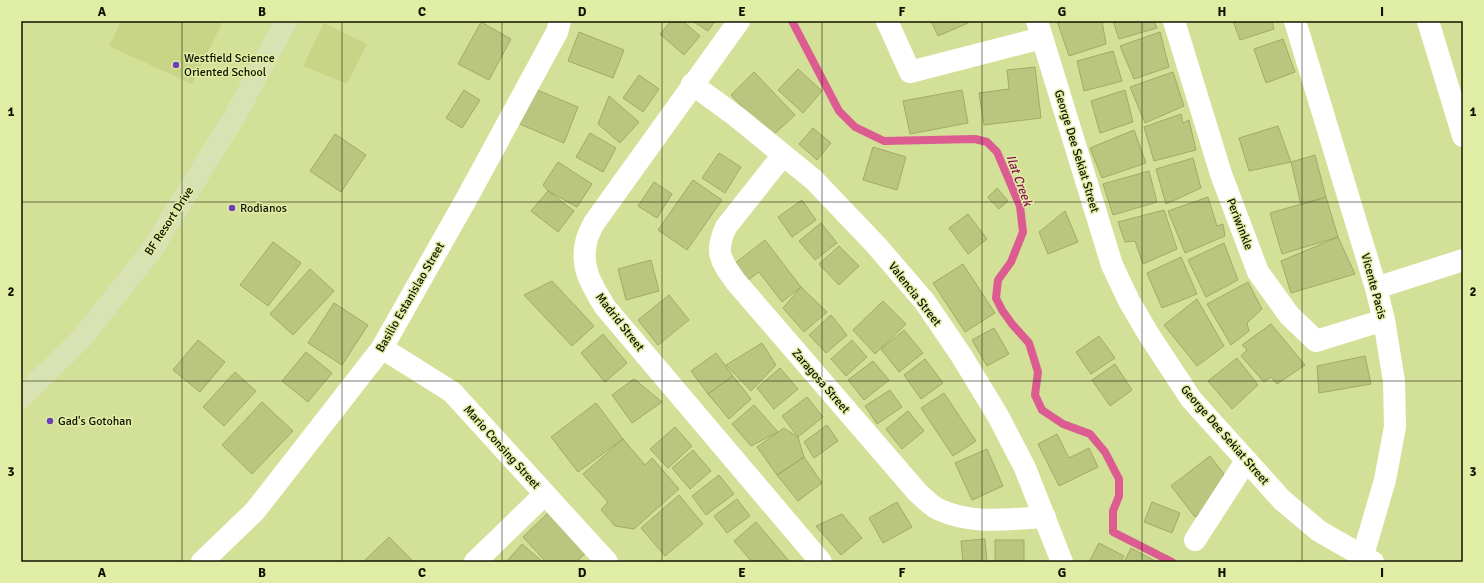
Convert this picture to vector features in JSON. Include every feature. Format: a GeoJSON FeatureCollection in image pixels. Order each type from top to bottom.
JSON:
{"type":"FeatureCollection","features":[{"type":"Feature","properties":{"kind":"main road","name":"BF Resort Drive"},"geometry":{"type":"LineString","coordinates":[[21,398],[82,338],[151,251],[235,116],[286,21]]}},
{"type":"Feature","properties":{"kind":"street","name":"Basilio Estanislao Street"},"geometry":{"type":"LineString","coordinates":[[202,562],[255,511],[382,348],[468,196],[550,46],[557,32],[560,21]]}},
{"type":"Feature","properties":{"kind":"street","name":"Madrid Street"},"geometry":{"type":"LineString","coordinates":[[739,21],[692,84],[594,223],[586,243],[584,263],[590,283],[605,307],[821,562]]}},
{"type":"Feature","properties":{"kind":"street"},"geometry":{"type":"LineString","coordinates":[[888,21],[910,72],[1040,30]]}},
{"type":"Feature","properties":{"kind":"street","name":"Periwinkle"},"geometry":{"type":"LineString","coordinates":[[1174,21],[1221,174],[1258,272],[1289,315],[1316,341],[1384,320]]}},
{"type":"Feature","properties":{"kind":"street","name":"Vicente Pacis"},"geometry":{"type":"LineString","coordinates":[[1295,21],[1376,288],[1384,320],[1394,381],[1395,426],[1385,480],[1365,560]]}},
{"type":"Feature","properties":{"kind":"street"},"geometry":{"type":"LineString","coordinates":[[1428,21],[1463,136]]}},
{"type":"Feature","properties":{"kind":"street","name":"George Dee Sekiat Street"},"geometry":{"type":"LineString","coordinates":[[1040,30],[1112,265],[1129,301],[1149,335],[1191,399],[1282,500],[1319,531],[1365,560]]}},
{"type":"Feature","properties":{"kind":"street","name":"Valencia Street"},"geometry":{"type":"LineString","coordinates":[[692,84],[737,117],[820,186],[876,245],[925,302],[961,355],[998,416],[1025,468],[1062,562]]}},
{"type":"Feature","properties":{"kind":"street","name":"Zaragosa Street"},"geometry":{"type":"LineString","coordinates":[[783,155],[726,227],[720,241],[720,255],[726,267],[742,288],[918,493],[938,510],[963,518],[996,520],[1045,517]]}},
{"type":"Feature","properties":{"kind":"street"},"geometry":{"type":"LineString","coordinates":[[1376,288],[1463,260]]}},
{"type":"Feature","properties":{"kind":"street","name":"Mario Consing Street"},"geometry":{"type":"LineString","coordinates":[[382,348],[452,392],[607,562]]}},
{"type":"Feature","properties":{"kind":"street"},"geometry":{"type":"LineString","coordinates":[[1195,540],[1246,461]]}},
{"type":"Feature","properties":{"kind":"street"},"geometry":{"type":"LineString","coordinates":[[476,562],[545,494]]}},
{"type":"Feature","properties":{"kind":"shaded area","name":"Westfield Science Oriented School"},"geometry":{"type":"Polygon","coordinates":[[[121,21],[223,21],[192,84],[109,46],[121,21]]]}},
{"type":"Feature","properties":{"kind":"shaded area"},"geometry":{"type":"Polygon","coordinates":[[[324,23],[367,44],[347,84],[303,66],[324,23]]]}},
{"type":"Feature","properties":{"kind":"building"},"geometry":{"type":"Polygon","coordinates":[[[671,21],[683,21],[700,36],[684,55],[660,34],[671,21]]]}},
{"type":"Feature","properties":{"kind":"building"},"geometry":{"type":"Polygon","coordinates":[[[692,21],[715,21],[708,31],[692,21]]]}},
{"type":"Feature","properties":{"kind":"building"},"geometry":{"type":"Polygon","coordinates":[[[931,21],[967,21],[968,23],[938,36],[931,21]]]}},
{"type":"Feature","properties":{"kind":"building"},"geometry":{"type":"Polygon","coordinates":[[[1057,21],[1102,21],[1106,44],[1069,56],[1057,21]]]}},
{"type":"Feature","properties":{"kind":"building"},"geometry":{"type":"Polygon","coordinates":[[[1113,21],[1154,21],[1157,28],[1119,39],[1113,21]]]}},
{"type":"Feature","properties":{"kind":"building"},"geometry":{"type":"Polygon","coordinates":[[[1233,21],[1272,21],[1274,29],[1240,40],[1233,21]]]}},
{"type":"Feature","properties":{"kind":"building"},"geometry":{"type":"Polygon","coordinates":[[[481,22],[511,39],[489,80],[458,64],[481,22]]]}},
{"type":"Feature","properties":{"kind":"building"},"geometry":{"type":"Polygon","coordinates":[[[579,32],[624,50],[613,78],[568,61],[579,32]]]}},
{"type":"Feature","properties":{"kind":"building"},"geometry":{"type":"Polygon","coordinates":[[[1160,32],[1169,67],[1134,79],[1120,46],[1160,32]]]}},
{"type":"Feature","properties":{"kind":"building"},"geometry":{"type":"Polygon","coordinates":[[[1283,39],[1295,72],[1266,83],[1254,49],[1283,39]]]}},
{"type":"Feature","properties":{"kind":"building"},"geometry":{"type":"Polygon","coordinates":[[[1113,51],[1122,81],[1084,91],[1077,61],[1113,51]]]}},
{"type":"Feature","properties":{"kind":"building"},"geometry":{"type":"Polygon","coordinates":[[[1035,67],[1041,118],[984,125],[979,93],[1009,89],[1007,70],[1035,67]]]}},
{"type":"Feature","properties":{"kind":"building"},"geometry":{"type":"Polygon","coordinates":[[[798,69],[822,91],[803,113],[778,90],[798,69]]]}},
{"type":"Feature","properties":{"kind":"building"},"geometry":{"type":"Polygon","coordinates":[[[754,72],[795,115],[771,137],[731,95],[754,72]]]}},
{"type":"Feature","properties":{"kind":"building"},"geometry":{"type":"Polygon","coordinates":[[[1173,72],[1184,106],[1145,123],[1130,87],[1173,72]]]}},
{"type":"Feature","properties":{"kind":"building"},"geometry":{"type":"Polygon","coordinates":[[[639,75],[659,89],[643,112],[623,98],[639,75]]]}},
{"type":"Feature","properties":{"kind":"building"},"geometry":{"type":"Polygon","coordinates":[[[530,87],[578,107],[564,143],[515,122],[530,87]]]}},
{"type":"Feature","properties":{"kind":"building"},"geometry":{"type":"Polygon","coordinates":[[[464,90],[480,100],[462,128],[446,118],[464,90]]]}},
{"type":"Feature","properties":{"kind":"building"},"geometry":{"type":"Polygon","coordinates":[[[962,90],[968,123],[910,134],[903,101],[962,90]]]}},
{"type":"Feature","properties":{"kind":"building"},"geometry":{"type":"Polygon","coordinates":[[[1125,90],[1133,122],[1100,133],[1091,101],[1125,90]]]}},
{"type":"Feature","properties":{"kind":"building"},"geometry":{"type":"Polygon","coordinates":[[[609,96],[639,122],[620,143],[598,124],[609,96]]]}},
{"type":"Feature","properties":{"kind":"building"},"geometry":{"type":"Polygon","coordinates":[[[1181,114],[1183,123],[1189,120],[1196,150],[1154,161],[1144,127],[1181,114]]]}},
{"type":"Feature","properties":{"kind":"building"},"geometry":{"type":"Polygon","coordinates":[[[1278,126],[1291,162],[1249,171],[1239,138],[1278,126]]]}},
{"type":"Feature","properties":{"kind":"building"},"geometry":{"type":"Polygon","coordinates":[[[813,128],[831,143],[817,160],[799,144],[813,128]]]}},
{"type":"Feature","properties":{"kind":"building"},"geometry":{"type":"Polygon","coordinates":[[[1134,130],[1146,163],[1102,178],[1090,148],[1134,130]]]}},
{"type":"Feature","properties":{"kind":"building"},"geometry":{"type":"Polygon","coordinates":[[[590,133],[616,148],[603,172],[576,157],[590,133]]]}},
{"type":"Feature","properties":{"kind":"building"},"geometry":{"type":"Polygon","coordinates":[[[335,134],[366,155],[341,192],[310,171],[335,134]]]}},
{"type":"Feature","properties":{"kind":"building"},"geometry":{"type":"Polygon","coordinates":[[[873,147],[906,157],[897,190],[863,180],[873,147]]]}},
{"type":"Feature","properties":{"kind":"building"},"geometry":{"type":"Polygon","coordinates":[[[719,153],[741,167],[725,193],[702,178],[719,153]]]}},
{"type":"Feature","properties":{"kind":"building"},"geometry":{"type":"Polygon","coordinates":[[[1315,155],[1326,197],[1301,205],[1291,162],[1315,155]]]}},
{"type":"Feature","properties":{"kind":"building"},"geometry":{"type":"Polygon","coordinates":[[[1193,158],[1201,188],[1166,204],[1156,169],[1193,158]]]}},
{"type":"Feature","properties":{"kind":"building"},"geometry":{"type":"Polygon","coordinates":[[[558,162],[592,184],[577,207],[548,191],[543,185],[558,162]]]}},
{"type":"Feature","properties":{"kind":"building"},"geometry":{"type":"Polygon","coordinates":[[[1149,171],[1157,202],[1113,215],[1103,184],[1149,171]]]}},
{"type":"Feature","properties":{"kind":"building"},"geometry":{"type":"Polygon","coordinates":[[[693,180],[722,200],[687,250],[658,230],[693,180]]]}},
{"type":"Feature","properties":{"kind":"building"},"geometry":{"type":"Polygon","coordinates":[[[654,182],[672,194],[657,218],[638,206],[654,182]]]}},
{"type":"Feature","properties":{"kind":"building"},"geometry":{"type":"Polygon","coordinates":[[[997,188],[1008,201],[999,209],[988,197],[997,188]]]}},
{"type":"Feature","properties":{"kind":"building"},"geometry":{"type":"Polygon","coordinates":[[[548,191],[574,211],[558,232],[531,211],[548,191]]]}},
{"type":"Feature","properties":{"kind":"building"},"geometry":{"type":"Polygon","coordinates":[[[1208,197],[1217,226],[1223,224],[1225,236],[1185,253],[1168,211],[1208,197]]]}},
{"type":"Feature","properties":{"kind":"building"},"geometry":{"type":"Polygon","coordinates":[[[1326,197],[1338,237],[1282,254],[1270,213],[1326,197]]]}},
{"type":"Feature","properties":{"kind":"building"},"geometry":{"type":"Polygon","coordinates":[[[802,200],[816,220],[792,237],[778,217],[802,200]]]}},
{"type":"Feature","properties":{"kind":"building"},"geometry":{"type":"Polygon","coordinates":[[[1164,210],[1177,249],[1143,264],[1135,241],[1125,242],[1118,222],[1164,210]]]}},
{"type":"Feature","properties":{"kind":"building"},"geometry":{"type":"Polygon","coordinates":[[[1065,211],[1078,242],[1048,254],[1039,232],[1065,211]]]}},
{"type":"Feature","properties":{"kind":"building"},"geometry":{"type":"Polygon","coordinates":[[[968,214],[987,239],[968,254],[949,228],[968,214]]]}},
{"type":"Feature","properties":{"kind":"building"},"geometry":{"type":"Polygon","coordinates":[[[821,223],[837,243],[815,260],[799,241],[821,223]]]}},
{"type":"Feature","properties":{"kind":"building"},"geometry":{"type":"Polygon","coordinates":[[[1338,237],[1355,274],[1291,293],[1281,261],[1338,237]]]}},
{"type":"Feature","properties":{"kind":"building"},"geometry":{"type":"Polygon","coordinates":[[[765,240],[801,287],[782,302],[759,272],[747,281],[734,264],[765,240]]]}},
{"type":"Feature","properties":{"kind":"building"},"geometry":{"type":"Polygon","coordinates":[[[273,242],[301,263],[268,306],[240,285],[273,242]]]}},
{"type":"Feature","properties":{"kind":"building"},"geometry":{"type":"Polygon","coordinates":[[[1224,243],[1238,280],[1206,297],[1188,260],[1224,243]]]}},
{"type":"Feature","properties":{"kind":"building"},"geometry":{"type":"Polygon","coordinates":[[[839,246],[859,266],[839,285],[819,264],[839,246]]]}},
{"type":"Feature","properties":{"kind":"building"},"geometry":{"type":"Polygon","coordinates":[[[1181,257],[1197,294],[1162,308],[1147,273],[1181,257]]]}},
{"type":"Feature","properties":{"kind":"building"},"geometry":{"type":"Polygon","coordinates":[[[651,260],[659,291],[626,300],[618,269],[651,260]]]}},
{"type":"Feature","properties":{"kind":"building"},"geometry":{"type":"Polygon","coordinates":[[[963,264],[995,313],[965,332],[933,283],[963,264]]]}},
{"type":"Feature","properties":{"kind":"building"},"geometry":{"type":"Polygon","coordinates":[[[310,269],[334,291],[293,335],[270,314],[310,269]]]}},
{"type":"Feature","properties":{"kind":"building"},"geometry":{"type":"Polygon","coordinates":[[[552,281],[594,326],[572,346],[524,295],[552,281]]]}},
{"type":"Feature","properties":{"kind":"building"},"geometry":{"type":"Polygon","coordinates":[[[1248,282],[1262,309],[1247,323],[1249,331],[1231,345],[1207,304],[1248,282]]]}},
{"type":"Feature","properties":{"kind":"building"},"geometry":{"type":"Polygon","coordinates":[[[801,287],[827,312],[804,332],[783,308],[801,287]]]}},
{"type":"Feature","properties":{"kind":"building"},"geometry":{"type":"Polygon","coordinates":[[[669,295],[689,320],[658,345],[638,320],[669,295]]]}},
{"type":"Feature","properties":{"kind":"building"},"geometry":{"type":"Polygon","coordinates":[[[1197,299],[1224,346],[1197,366],[1164,325],[1197,299]]]}},
{"type":"Feature","properties":{"kind":"building"},"geometry":{"type":"Polygon","coordinates":[[[883,301],[906,324],[875,354],[853,330],[883,301]]]}},
{"type":"Feature","properties":{"kind":"building"},"geometry":{"type":"Polygon","coordinates":[[[334,303],[368,325],[342,365],[308,343],[334,303]]]}},
{"type":"Feature","properties":{"kind":"building"},"geometry":{"type":"Polygon","coordinates":[[[831,315],[847,335],[826,353],[809,335],[831,315]]]}},
{"type":"Feature","properties":{"kind":"building"},"geometry":{"type":"Polygon","coordinates":[[[1271,324],[1305,365],[1277,384],[1271,377],[1264,382],[1241,356],[1247,350],[1242,345],[1271,324]]]}},
{"type":"Feature","properties":{"kind":"building"},"geometry":{"type":"Polygon","coordinates":[[[994,328],[1009,354],[987,366],[972,340],[994,328]]]}},
{"type":"Feature","properties":{"kind":"building"},"geometry":{"type":"Polygon","coordinates":[[[904,330],[923,353],[899,372],[881,349],[904,330]]]}},
{"type":"Feature","properties":{"kind":"building"},"geometry":{"type":"Polygon","coordinates":[[[603,334],[627,363],[605,382],[581,353],[603,334]]]}},
{"type":"Feature","properties":{"kind":"building"},"geometry":{"type":"Polygon","coordinates":[[[1099,336],[1115,358],[1091,374],[1076,352],[1099,336]]]}},
{"type":"Feature","properties":{"kind":"building"},"geometry":{"type":"Polygon","coordinates":[[[198,340],[225,362],[200,392],[173,370],[198,340]]]}},
{"type":"Feature","properties":{"kind":"building"},"geometry":{"type":"Polygon","coordinates":[[[852,340],[867,357],[846,376],[831,359],[852,340]]]}},
{"type":"Feature","properties":{"kind":"building"},"geometry":{"type":"Polygon","coordinates":[[[762,343],[776,365],[751,391],[726,365],[762,343]]]}},
{"type":"Feature","properties":{"kind":"building"},"geometry":{"type":"Polygon","coordinates":[[[306,352],[332,373],[308,402],[282,381],[306,352]]]}},
{"type":"Feature","properties":{"kind":"building"},"geometry":{"type":"Polygon","coordinates":[[[716,353],[733,376],[708,394],[691,371],[716,353]]]}},
{"type":"Feature","properties":{"kind":"building"},"geometry":{"type":"Polygon","coordinates":[[[1365,356],[1371,384],[1319,393],[1317,366],[1365,356]]]}},
{"type":"Feature","properties":{"kind":"building"},"geometry":{"type":"Polygon","coordinates":[[[1237,358],[1258,385],[1232,409],[1208,381],[1237,358]]]}},
{"type":"Feature","properties":{"kind":"building"},"geometry":{"type":"Polygon","coordinates":[[[925,359],[943,383],[921,399],[904,375],[925,359]]]}},
{"type":"Feature","properties":{"kind":"building"},"geometry":{"type":"Polygon","coordinates":[[[873,361],[889,380],[864,400],[848,380],[873,361]]]}},
{"type":"Feature","properties":{"kind":"building"},"geometry":{"type":"Polygon","coordinates":[[[1115,364],[1132,390],[1110,406],[1092,380],[1115,364]]]}},
{"type":"Feature","properties":{"kind":"building"},"geometry":{"type":"Polygon","coordinates":[[[780,368],[798,389],[774,409],[757,388],[780,368]]]}},
{"type":"Feature","properties":{"kind":"building"},"geometry":{"type":"Polygon","coordinates":[[[235,372],[256,391],[224,426],[203,407],[235,372]]]}},
{"type":"Feature","properties":{"kind":"building"},"geometry":{"type":"Polygon","coordinates":[[[733,376],[751,399],[729,419],[708,394],[733,376]]]}},
{"type":"Feature","properties":{"kind":"building"},"geometry":{"type":"Polygon","coordinates":[[[634,379],[662,402],[632,423],[612,395],[634,379]]]}},
{"type":"Feature","properties":{"kind":"building"},"geometry":{"type":"Polygon","coordinates":[[[890,390],[902,407],[877,424],[865,406],[890,390]]]}},
{"type":"Feature","properties":{"kind":"building"},"geometry":{"type":"Polygon","coordinates":[[[944,393],[976,441],[953,456],[921,408],[944,393]]]}},
{"type":"Feature","properties":{"kind":"building"},"geometry":{"type":"Polygon","coordinates":[[[807,397],[823,417],[798,437],[782,416],[807,397]]]}},
{"type":"Feature","properties":{"kind":"building"},"geometry":{"type":"Polygon","coordinates":[[[262,402],[293,431],[252,474],[222,445],[262,402]]]}},
{"type":"Feature","properties":{"kind":"building"},"geometry":{"type":"Polygon","coordinates":[[[596,403],[623,439],[578,472],[551,437],[596,403]]]}},
{"type":"Feature","properties":{"kind":"building"},"geometry":{"type":"Polygon","coordinates":[[[754,405],[778,432],[751,446],[732,424],[754,405]]]}},
{"type":"Feature","properties":{"kind":"building"},"geometry":{"type":"Polygon","coordinates":[[[908,411],[924,431],[902,449],[886,429],[908,411]]]}},
{"type":"Feature","properties":{"kind":"building"},"geometry":{"type":"Polygon","coordinates":[[[827,425],[838,441],[814,458],[804,442],[827,425]]]}},
{"type":"Feature","properties":{"kind":"building"},"geometry":{"type":"Polygon","coordinates":[[[675,427],[692,446],[668,468],[650,449],[675,427]]]}},
{"type":"Feature","properties":{"kind":"building"},"geometry":{"type":"Polygon","coordinates":[[[784,428],[798,437],[804,457],[777,475],[757,447],[784,428]]]}},
{"type":"Feature","properties":{"kind":"building"},"geometry":{"type":"Polygon","coordinates":[[[1057,434],[1069,458],[1089,448],[1098,467],[1059,486],[1038,444],[1057,434]]]}},
{"type":"Feature","properties":{"kind":"building"},"geometry":{"type":"Polygon","coordinates":[[[623,439],[645,465],[652,458],[679,489],[634,529],[615,526],[601,510],[608,502],[583,474],[623,439]]]}},
{"type":"Feature","properties":{"kind":"building"},"geometry":{"type":"Polygon","coordinates":[[[987,449],[1003,486],[972,500],[955,463],[987,449]]]}},
{"type":"Feature","properties":{"kind":"building"},"geometry":{"type":"Polygon","coordinates":[[[693,450],[711,471],[690,489],[672,468],[693,450]]]}},
{"type":"Feature","properties":{"kind":"building"},"geometry":{"type":"Polygon","coordinates":[[[1210,456],[1224,474],[1218,499],[1195,517],[1171,486],[1210,456]]]}},
{"type":"Feature","properties":{"kind":"building"},"geometry":{"type":"Polygon","coordinates":[[[804,457],[822,483],[798,501],[777,475],[804,457]]]}},
{"type":"Feature","properties":{"kind":"building"},"geometry":{"type":"Polygon","coordinates":[[[719,475],[734,494],[706,515],[692,496],[719,475]]]}},
{"type":"Feature","properties":{"kind":"building"},"geometry":{"type":"Polygon","coordinates":[[[679,495],[703,524],[665,556],[641,528],[679,495]]]}},
{"type":"Feature","properties":{"kind":"building"},"geometry":{"type":"Polygon","coordinates":[[[737,499],[750,516],[727,533],[714,516],[737,499]]]}},
{"type":"Feature","properties":{"kind":"building"},"geometry":{"type":"Polygon","coordinates":[[[897,502],[912,527],[883,543],[869,518],[897,502]]]}},
{"type":"Feature","properties":{"kind":"building"},"geometry":{"type":"Polygon","coordinates":[[[1152,502],[1180,513],[1172,533],[1144,522],[1152,502]]]}},
{"type":"Feature","properties":{"kind":"building"},"geometry":{"type":"Polygon","coordinates":[[[550,511],[588,551],[576,562],[546,562],[523,537],[550,511]]]}},
{"type":"Feature","properties":{"kind":"building"},"geometry":{"type":"Polygon","coordinates":[[[842,514],[862,538],[841,555],[816,526],[842,514]]]}},
{"type":"Feature","properties":{"kind":"building"},"geometry":{"type":"Polygon","coordinates":[[[756,522],[790,562],[752,562],[734,541],[756,522]]]}},
{"type":"Feature","properties":{"kind":"building"},"geometry":{"type":"Polygon","coordinates":[[[389,537],[414,562],[363,562],[389,537]]]}},
{"type":"Feature","properties":{"kind":"building"},"geometry":{"type":"Polygon","coordinates":[[[985,539],[987,562],[963,562],[961,541],[985,539]]]}},
{"type":"Feature","properties":{"kind":"building"},"geometry":{"type":"Polygon","coordinates":[[[995,540],[1024,540],[1024,562],[995,562],[995,540]]]}},
{"type":"Feature","properties":{"kind":"building"},"geometry":{"type":"Polygon","coordinates":[[[1099,543],[1124,556],[1121,562],[1089,562],[1099,543]]]}},
{"type":"Feature","properties":{"kind":"building"},"geometry":{"type":"Polygon","coordinates":[[[522,544],[543,562],[506,562],[522,544]]]}},
{"type":"Feature","properties":{"kind":"building"},"geometry":{"type":"Polygon","coordinates":[[[1131,548],[1157,562],[1124,562],[1131,548]]]}},
{"type":"Feature","properties":{"kind":"waterway","name":"Ilat Creek"},"geometry":{"type":"LineString","coordinates":[[792,21],[839,111],[855,127],[884,141],[975,139],[987,142],[997,152],[1020,206],[1023,232],[1011,262],[998,280],[996,298],[1012,324],[1029,343],[1038,372],[1035,395],[1042,410],[1063,424],[1090,434],[1105,452],[1119,479],[1119,496],[1113,511],[1113,532],[1172,562]]}},
{"type":"Feature","properties":{"kind":"place","name":"Westfield Science Oriented School"},"geometry":{"type":"Point","coordinates":[176,65]}},
{"type":"Feature","properties":{"kind":"place","name":"Rodianos"},"geometry":{"type":"Point","coordinates":[232,208]}},
{"type":"Feature","properties":{"kind":"place","name":"Gad's Gotohan"},"geometry":{"type":"Point","coordinates":[50,421]}}]}
